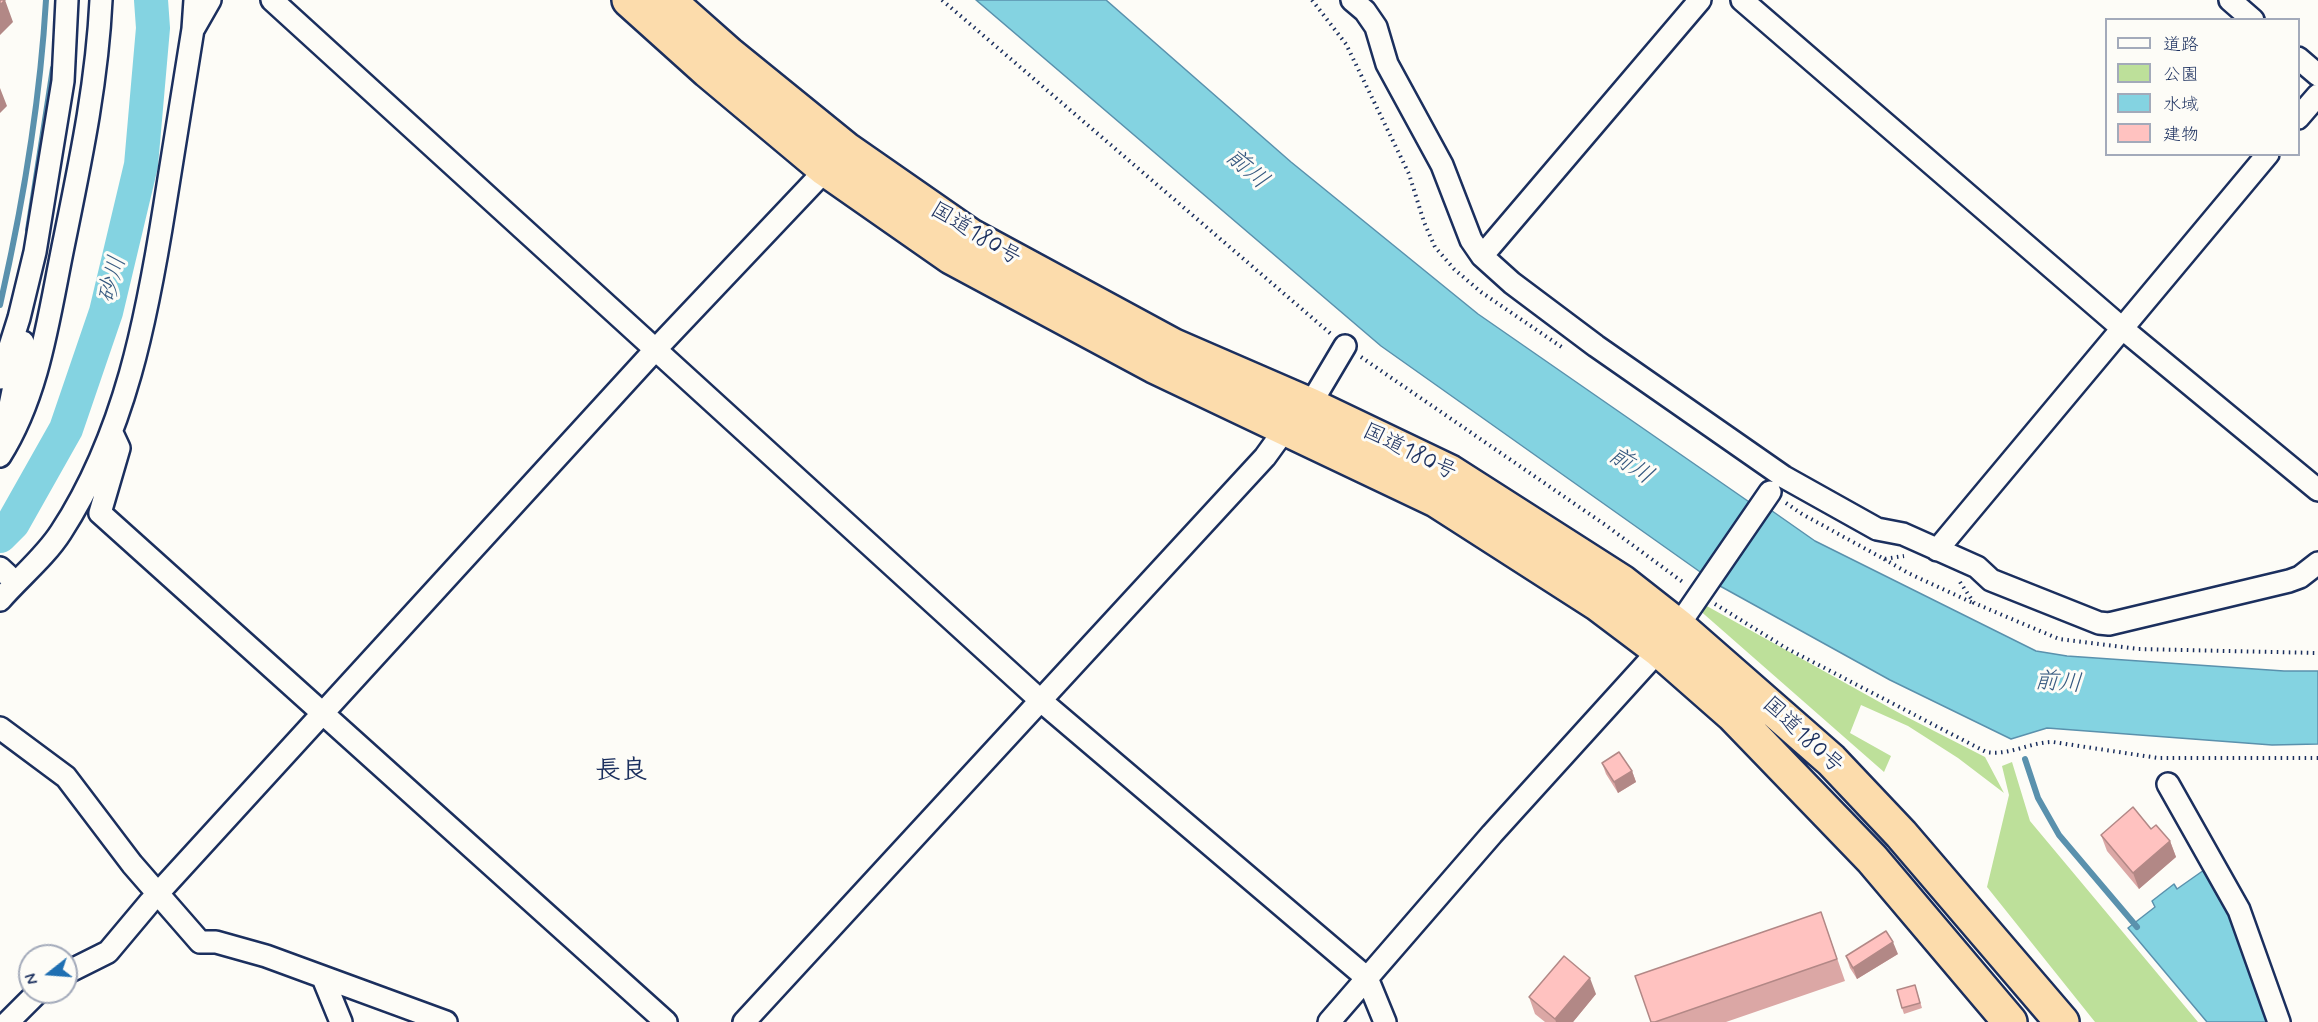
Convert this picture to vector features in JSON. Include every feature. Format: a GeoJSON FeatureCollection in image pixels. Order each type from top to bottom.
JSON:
{"type":"FeatureCollection","features":[{"type":"Feature","properties":{"kind":"highway","name":"国道180号"},"geometry":{"type":"LineString","coordinates":[[629,0],[708,71],[835,159],[1174,346],[1310,405],[1450,472],[1622,582],[1733,715],[1872,859],[2011,1022]]}},
{"type":"Feature","properties":{"kind":"highway","name":"国道180号"},"geometry":{"type":"LineString","coordinates":[[669,0],[729,54],[835,159],[951,258],[1154,366],[1436,500],[1598,604],[1668,638],[1831,760],[1901,834],[2062,1022]]}},
{"type":"Feature","properties":{"kind":"street"},"geometry":{"type":"LineString","coordinates":[[0,378],[19,318],[35,252],[63,81],[67,0]]}},
{"type":"Feature","properties":{"kind":"street"},"geometry":{"type":"LineString","coordinates":[[0,456],[15,432],[29,398],[50,314],[89,120],[99,39],[101,0]]}},
{"type":"Feature","properties":{"kind":"street"},"geometry":{"type":"LineString","coordinates":[[0,600],[8,575],[48,549],[60,533],[80,500],[112,433],[136,355],[152,287],[193,29],[195,0]]}},
{"type":"Feature","properties":{"kind":"street"},"geometry":{"type":"LineString","coordinates":[[193,29],[210,0]]}},
{"type":"Feature","properties":{"kind":"street"},"geometry":{"type":"LineString","coordinates":[[272,0],[1040,700],[1367,978],[1385,1022]]}},
{"type":"Feature","properties":{"kind":"street"},"geometry":{"type":"LineString","coordinates":[[1352,0],[1365,11],[1376,27],[1388,64],[1442,165],[1471,240],[1482,256],[1512,283],[1596,346],[1784,477],[1877,530],[1903,534],[1977,567],[1990,580],[2099,624],[2109,624],[2289,581],[2300,577],[2318,563]]}},
{"type":"Feature","properties":{"kind":"street"},"geometry":{"type":"LineString","coordinates":[[1482,256],[1700,0]]}},
{"type":"Feature","properties":{"kind":"street"},"geometry":{"type":"LineString","coordinates":[[1742,0],[2123,328],[2318,490]]}},
{"type":"Feature","properties":{"kind":"street"},"geometry":{"type":"LineString","coordinates":[[2230,0],[2251,18]]}},
{"type":"Feature","properties":{"kind":"street"},"geometry":{"type":"LineString","coordinates":[[2300,60],[2318,75]]}},
{"type":"Feature","properties":{"kind":"street"},"geometry":{"type":"LineString","coordinates":[[2300,116],[2318,95]]}},
{"type":"Feature","properties":{"kind":"street"},"geometry":{"type":"LineString","coordinates":[[1937,550],[2266,156]]}},
{"type":"Feature","properties":{"kind":"street"},"geometry":{"type":"LineString","coordinates":[[78,968],[108,952],[157,895],[655,350],[835,159]]}},
{"type":"Feature","properties":{"kind":"street"},"geometry":{"type":"LineString","coordinates":[[0,456],[24,332],[19,318]]}},
{"type":"Feature","properties":{"kind":"street"},"geometry":{"type":"LineString","coordinates":[[744,1022],[1265,457],[1286,428],[1310,405],[1345,346]]}},
{"type":"Feature","properties":{"kind":"street"},"geometry":{"type":"LineString","coordinates":[[112,433],[119,448],[100,513],[666,1022]]}},
{"type":"Feature","properties":{"kind":"street"},"geometry":{"type":"LineString","coordinates":[[1329,1022],[1492,834],[1668,638],[1768,495]]}},
{"type":"Feature","properties":{"kind":"street"},"geometry":{"type":"LineString","coordinates":[[0,728],[66,777],[157,895],[200,942],[216,942],[266,956],[446,1022]]}},
{"type":"Feature","properties":{"kind":"street"},"geometry":{"type":"LineString","coordinates":[[2168,784],[2239,910],[2279,1022]]}},
{"type":"Feature","properties":{"kind":"street"},"geometry":{"type":"LineString","coordinates":[[323,978],[341,1022]]}},
{"type":"Feature","properties":{"kind":"street"},"geometry":{"type":"LineString","coordinates":[[2011,1022],[2040,997]]}},
{"type":"Feature","properties":{"kind":"street"},"geometry":{"type":"LineString","coordinates":[[8,1022],[26,1004]]}},
{"type":"Feature","properties":{"kind":"path"},"geometry":{"type":"LineString","coordinates":[[942,0],[1345,346],[1786,648],[1986,752],[1999,754],[2042,742],[2053,742],[2158,758],[2318,758]]}},
{"type":"Feature","properties":{"kind":"path"},"geometry":{"type":"LineString","coordinates":[[1884,559],[1908,573],[2059,639],[2138,649],[2318,652]]}},
{"type":"Feature","properties":{"kind":"path"},"geometry":{"type":"LineString","coordinates":[[1958,580],[1974,603]]}},
{"type":"Feature","properties":{"kind":"green space"},"geometry":{"type":"Polygon","coordinates":[[[1705,605],[1901,714],[1985,757],[2004,793],[1958,758],[1908,726],[1861,705],[1850,733],[1891,756],[1884,772],[1697,608],[1705,605]]]}},
{"type":"Feature","properties":{"kind":"green space"},"geometry":{"type":"Polygon","coordinates":[[[2012,762],[2030,821],[2198,1022],[2095,1022],[1987,887],[2009,795],[2002,766],[2012,762]]]}},
{"type":"Feature","properties":{"kind":"water","name":"前川"},"geometry":{"type":"Polygon","coordinates":[[[976,0],[1106,0],[1291,162],[1478,314],[1755,506],[1765,506],[1815,541],[2036,651],[2067,656],[2284,671],[2318,671],[2318,744],[2272,745],[2047,728],[2011,739],[1890,680],[1720,586],[1381,346],[976,0]]]}},
{"type":"Feature","properties":{"kind":"water"},"geometry":{"type":"Polygon","coordinates":[[[2204,870],[2231,915],[2268,1022],[2207,1022],[2128,928],[2155,907],[2152,901],[2174,884],[2177,889],[2204,870]]]}},
{"type":"Feature","properties":{"kind":"building"},"geometry":{"type":"Polygon","coordinates":[[[1619,752],[1632,771],[1614,782],[1602,763],[1619,752]]]}},
{"type":"Feature","properties":{"kind":"building"},"geometry":{"type":"Polygon","coordinates":[[[2133,807],[2151,829],[2156,825],[2170,841],[2133,873],[2101,835],[2133,807]]]}},
{"type":"Feature","properties":{"kind":"building"},"geometry":{"type":"Polygon","coordinates":[[[1821,912],[1837,959],[1651,1022],[1635,976],[1821,912]]]}},
{"type":"Feature","properties":{"kind":"building"},"geometry":{"type":"Polygon","coordinates":[[[1886,931],[1893,942],[1853,968],[1846,956],[1886,931]]]}},
{"type":"Feature","properties":{"kind":"building"},"geometry":{"type":"Polygon","coordinates":[[[1564,956],[1590,978],[1555,1019],[1529,997],[1564,956]]]}},
{"type":"Feature","properties":{"kind":"building"},"geometry":{"type":"Polygon","coordinates":[[[1915,985],[1920,1003],[1902,1008],[1897,990],[1915,985]]]}},
{"type":"Feature","properties":{"kind":"waterway"},"geometry":{"type":"LineString","coordinates":[[0,305],[29,153],[40,77],[46,0]]}},
{"type":"Feature","properties":{"kind":"waterway","name":"砂川"},"geometry":{"type":"LineString","coordinates":[[0,536],[13,523],[66,429],[106,312],[141,165],[153,28],[151,0]]}},
{"type":"Feature","properties":{"kind":"waterway"},"geometry":{"type":"LineString","coordinates":[[28,230],[53,68]]}},
{"type":"Feature","properties":{"kind":"waterway"},"geometry":{"type":"LineString","coordinates":[[2025,759],[2038,798],[2059,835],[2137,927]]}},
{"type":"Feature","properties":{"kind":"district","name":"長良"},"geometry":{"type":"Point","coordinates":[621,773]}}]}
